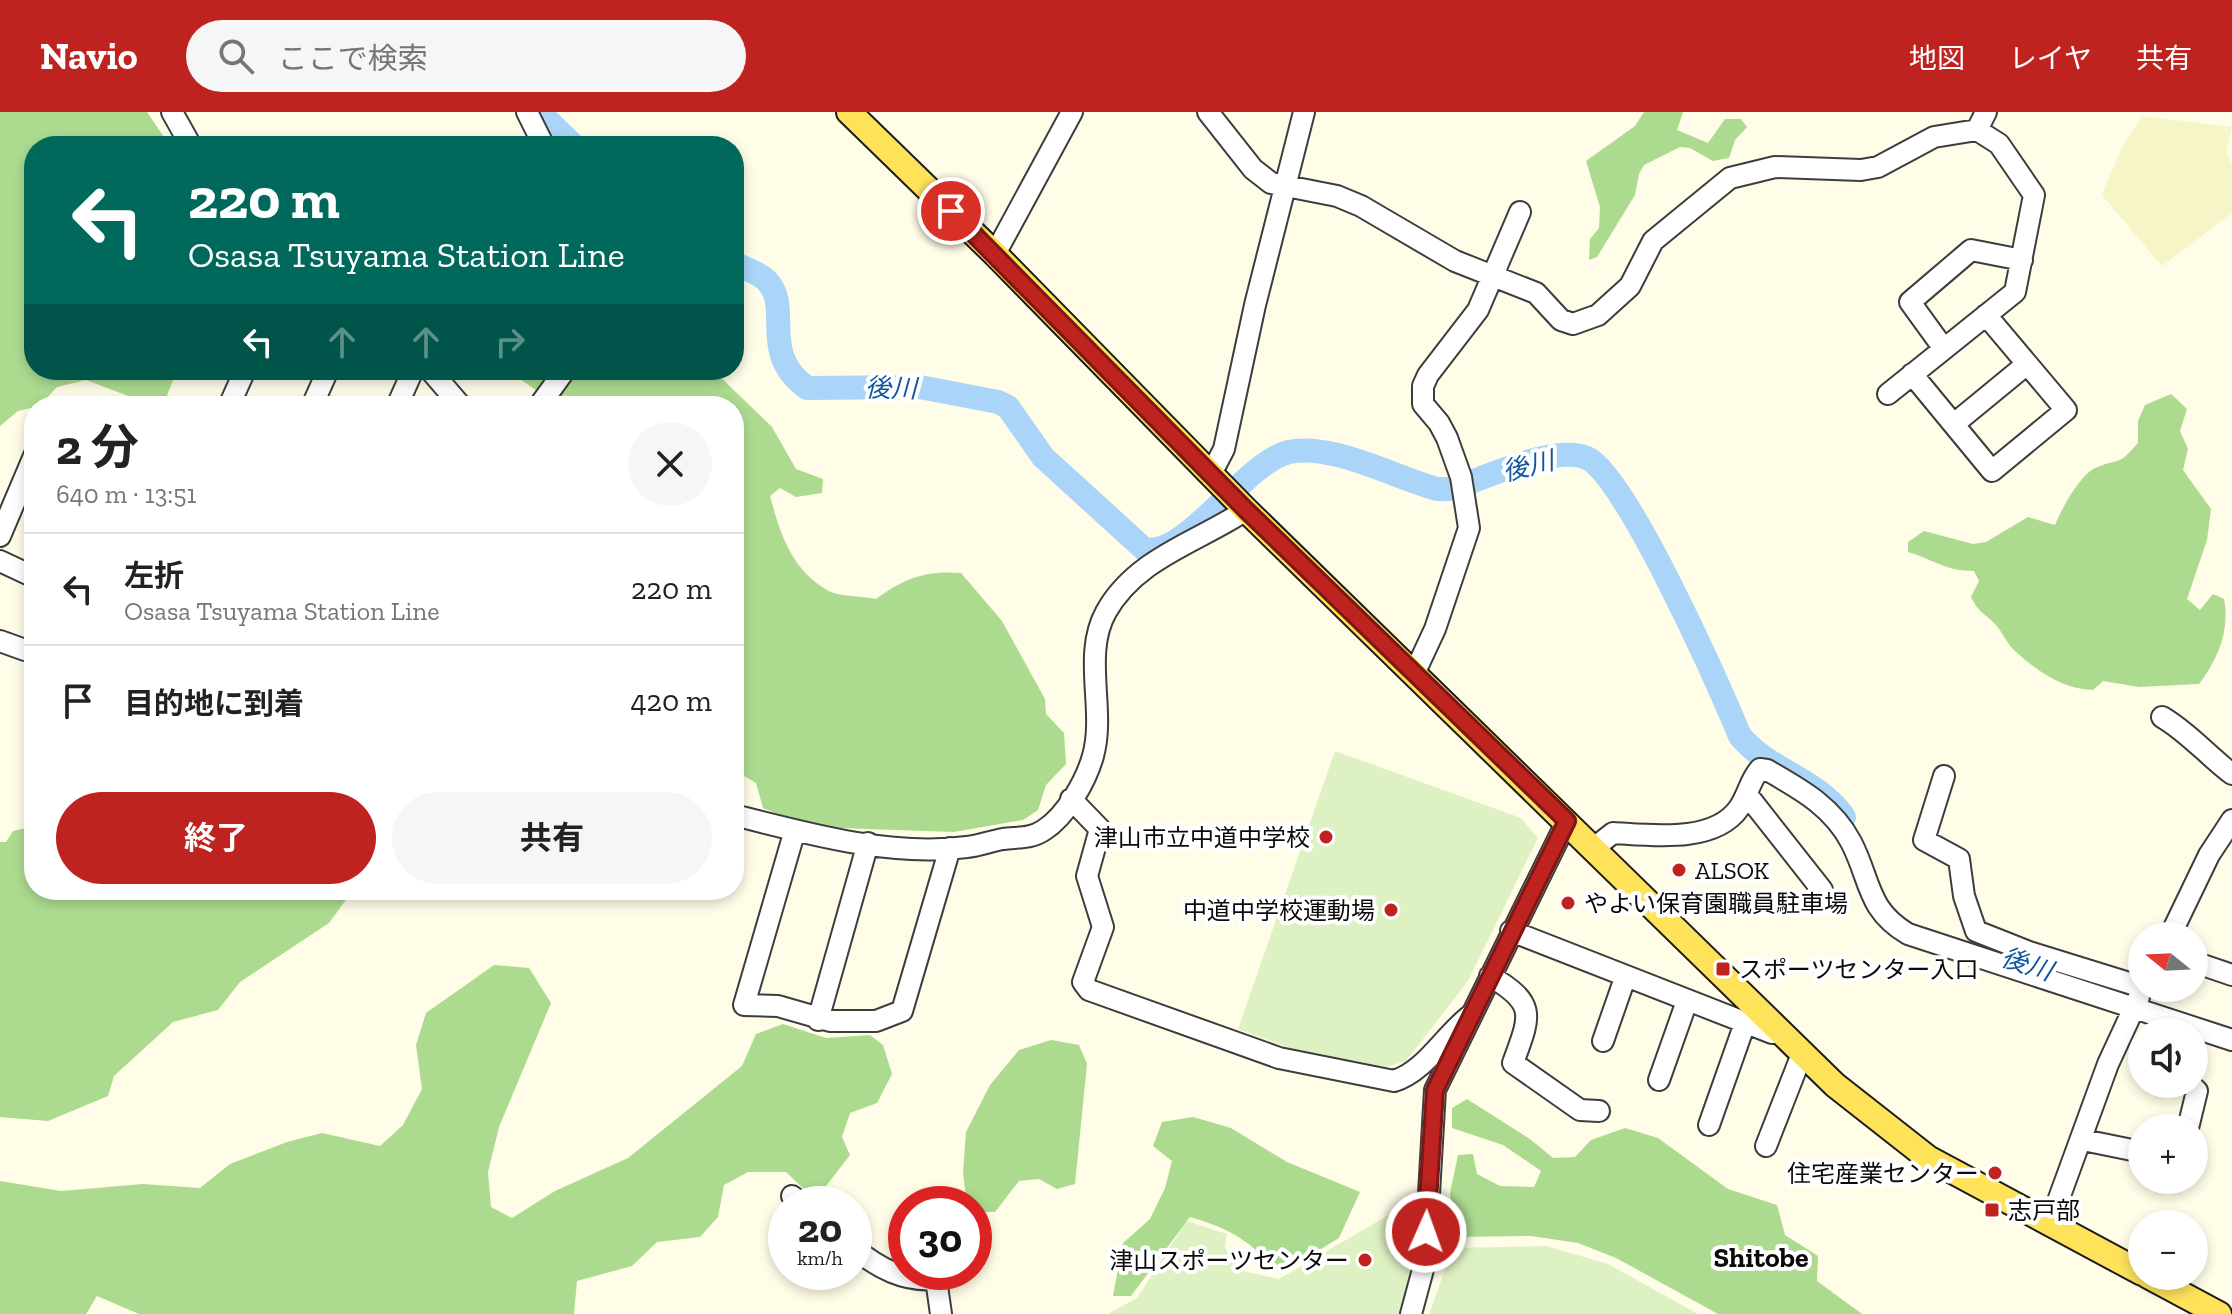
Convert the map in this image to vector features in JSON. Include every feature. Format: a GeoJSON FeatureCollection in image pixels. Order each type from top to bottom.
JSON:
{"type":"FeatureCollection","features":[{"type":"Feature","properties":{"kind":"main road"},"geometry":{"type":"LineString","coordinates":[[849,112],[995,254],[1243,507],[1835,1085],[1906,1142],[2128,1265]]}},
{"type":"Feature","properties":{"kind":"main road"},"geometry":{"type":"LineString","coordinates":[[2171,1290],[2205,1311]]}},
{"type":"Feature","properties":{"kind":"street"},"geometry":{"type":"LineString","coordinates":[[172,112],[185,136]]}},
{"type":"Feature","properties":{"kind":"street"},"geometry":{"type":"LineString","coordinates":[[527,112],[539,136]]}},
{"type":"Feature","properties":{"kind":"street"},"geometry":{"type":"LineString","coordinates":[[995,254],[1072,112]]}},
{"type":"Feature","properties":{"kind":"street"},"geometry":{"type":"LineString","coordinates":[[1208,112],[1253,169],[1271,183],[1337,196],[1361,206],[1443,255],[1536,293],[1561,320],[1584,323],[1630,286],[1653,241],[1730,178],[1775,167],[1861,170],[1878,167],[1934,137],[1981,121],[2034,195],[2015,292],[1888,394]]}},
{"type":"Feature","properties":{"kind":"street"},"geometry":{"type":"LineString","coordinates":[[1217,480],[1304,112]]}},
{"type":"Feature","properties":{"kind":"street"},"geometry":{"type":"LineString","coordinates":[[1414,674],[1435,629],[1469,528],[1462,485],[1439,423],[1423,404],[1423,386],[1478,310],[1520,212]]}},
{"type":"Feature","properties":{"kind":"street"},"geometry":{"type":"LineString","coordinates":[[1944,349],[1910,302],[1971,250],[2022,260]]}},
{"type":"Feature","properties":{"kind":"street"},"geometry":{"type":"LineString","coordinates":[[1912,374],[1992,471],[2066,410],[1986,315]]}},
{"type":"Feature","properties":{"kind":"street"},"geometry":{"type":"LineString","coordinates":[[1954,424],[2027,364]]}},
{"type":"Feature","properties":{"kind":"street"},"geometry":{"type":"LineString","coordinates":[[439,380],[452,396]]}},
{"type":"Feature","properties":{"kind":"street"},"geometry":{"type":"LineString","coordinates":[[543,396],[556,380]]}},
{"type":"Feature","properties":{"kind":"street"},"geometry":{"type":"LineString","coordinates":[[0,536],[24,480]]}},
{"type":"Feature","properties":{"kind":"street"},"geometry":{"type":"LineString","coordinates":[[744,817],[868,843],[950,848],[1028,838],[1057,819],[1094,754],[1096,646],[1106,612],[1135,576],[1243,507]]}},
{"type":"Feature","properties":{"kind":"street"},"geometry":{"type":"LineString","coordinates":[[0,561],[24,572]]}},
{"type":"Feature","properties":{"kind":"street"},"geometry":{"type":"LineString","coordinates":[[0,641],[24,650]]}},
{"type":"Feature","properties":{"kind":"street"},"geometry":{"type":"LineString","coordinates":[[2162,717],[2178,726],[2203,752],[2232,774]]}},
{"type":"Feature","properties":{"kind":"street"},"geometry":{"type":"LineString","coordinates":[[1594,848],[1613,833],[1660,836],[1709,828],[1735,813],[1760,769],[1824,807],[1851,842],[1876,906],[1908,934],[2128,993]]}},
{"type":"Feature","properties":{"kind":"street"},"geometry":{"type":"LineString","coordinates":[[1944,776],[1924,840],[1959,859],[1964,896],[1976,931],[2128,992]]}},
{"type":"Feature","properties":{"kind":"street"},"geometry":{"type":"LineString","coordinates":[[1745,797],[1752,801],[1822,890]]}},
{"type":"Feature","properties":{"kind":"street"},"geometry":{"type":"LineString","coordinates":[[1071,799],[1100,829],[1087,876],[1103,927],[1083,982],[1089,990],[1279,1058],[1394,1081],[1414,1070],[1471,1015]]}},
{"type":"Feature","properties":{"kind":"street"},"geometry":{"type":"LineString","coordinates":[[2177,922],[2209,855],[2232,820]]}},
{"type":"Feature","properties":{"kind":"street"},"geometry":{"type":"LineString","coordinates":[[1411,1314],[1425,1262],[1435,1090],[1567,821]]}},
{"type":"Feature","properties":{"kind":"street"},"geometry":{"type":"LineString","coordinates":[[795,830],[744,1005],[778,1006],[818,1020],[876,1021],[902,1011],[950,848]]}},
{"type":"Feature","properties":{"kind":"street"},"geometry":{"type":"LineString","coordinates":[[818,1020],[868,843]]}},
{"type":"Feature","properties":{"kind":"street"},"geometry":{"type":"LineString","coordinates":[[1511,931],[1625,978],[1772,1033],[1782,1033]]}},
{"type":"Feature","properties":{"kind":"street"},"geometry":{"type":"LineString","coordinates":[[2208,967],[2232,975]]}},
{"type":"Feature","properties":{"kind":"street"},"geometry":{"type":"LineString","coordinates":[[1490,976],[1523,1000],[1529,1019],[1513,1063],[1580,1110],[1599,1111]]}},
{"type":"Feature","properties":{"kind":"street"},"geometry":{"type":"LineString","coordinates":[[1603,1041],[1625,978]]}},
{"type":"Feature","properties":{"kind":"street"},"geometry":{"type":"LineString","coordinates":[[1659,1080],[1687,1001]]}},
{"type":"Feature","properties":{"kind":"street"},"geometry":{"type":"LineString","coordinates":[[2050,1223],[2083,1140],[2108,1064],[2136,1002]]}},
{"type":"Feature","properties":{"kind":"street"},"geometry":{"type":"LineString","coordinates":[[2152,1002],[2232,1040]]}},
{"type":"Feature","properties":{"kind":"street"},"geometry":{"type":"LineString","coordinates":[[1709,1125],[1745,1023]]}},
{"type":"Feature","properties":{"kind":"street"},"geometry":{"type":"LineString","coordinates":[[1766,1146],[1802,1054]]}},
{"type":"Feature","properties":{"kind":"street"},"geometry":{"type":"LineString","coordinates":[[2083,1140],[2128,1149]]}},
{"type":"Feature","properties":{"kind":"street"},"geometry":{"type":"LineString","coordinates":[[938,1290],[941,1314]]}},
{"type":"Feature","properties":{"kind":"green space"},"geometry":{"type":"Polygon","coordinates":[[[0,112],[147,112],[163,136],[24,136],[24,380],[86,380],[57,387],[48,396],[24,396],[24,410],[0,426],[0,112]]]}},
{"type":"Feature","properties":{"kind":"green space"},"geometry":{"type":"Polygon","coordinates":[[[1644,112],[1683,112],[1677,130],[1708,143],[1725,119],[1741,119],[1747,127],[1735,140],[1729,158],[1713,161],[1690,148],[1680,147],[1644,165],[1635,195],[1597,257],[1589,260],[1590,239],[1599,228],[1600,207],[1586,161],[1635,126],[1644,112]]]}},
{"type":"Feature","properties":{"kind":"green space"},"geometry":{"type":"Polygon","coordinates":[[[2142,116],[2232,127],[2226,152],[2232,166],[2232,213],[2162,266],[2102,195],[2121,149],[2142,116]]]}},
{"type":"Feature","properties":{"kind":"green space"},"geometry":{"type":"Polygon","coordinates":[[[86,380],[173,380],[167,396],[128,396],[86,380]]]}},
{"type":"Feature","properties":{"kind":"green space"},"geometry":{"type":"Polygon","coordinates":[[[521,380],[723,380],[740,396],[567,395],[545,396],[521,380]]]}},
{"type":"Feature","properties":{"kind":"green space"},"geometry":{"type":"Polygon","coordinates":[[[2171,394],[2187,409],[2180,431],[2188,449],[2183,470],[2211,509],[2207,540],[2187,599],[2200,610],[2213,594],[2224,599],[2225,622],[2221,644],[2199,684],[2139,687],[2103,681],[2093,690],[2071,686],[2041,672],[2012,648],[1971,597],[1979,581],[1974,571],[1947,567],[1908,552],[1908,542],[1924,531],[1973,544],[1986,542],[2028,517],[2055,525],[2072,494],[2089,472],[2122,459],[2138,443],[2138,421],[2145,405],[2171,394]]]}},
{"type":"Feature","properties":{"kind":"green space"},"geometry":{"type":"Polygon","coordinates":[[[744,400],[772,427],[796,469],[823,479],[822,493],[796,497],[780,488],[770,496],[789,549],[804,572],[827,590],[876,599],[916,577],[961,573],[1002,621],[1045,699],[1046,714],[1064,733],[1066,764],[1046,785],[1038,810],[1023,820],[954,832],[839,828],[793,820],[763,808],[756,783],[744,776],[744,400]]]}},
{"type":"Feature","properties":{"kind":"green space","name":"中道中学校運動場"},"geometry":{"type":"Polygon","coordinates":[[[1335,751],[1521,818],[1538,838],[1468,981],[1406,1061],[1386,1067],[1290,1048],[1238,1029],[1335,751]]]}},
{"type":"Feature","properties":{"kind":"green space"},"geometry":{"type":"Polygon","coordinates":[[[24,828],[24,900],[346,900],[329,923],[240,982],[218,1010],[173,1022],[114,1076],[108,1096],[48,1121],[0,1117],[0,842],[6,842],[13,831],[24,828]]]}},
{"type":"Feature","properties":{"kind":"green space"},"geometry":{"type":"Polygon","coordinates":[[[494,965],[529,968],[551,1003],[499,1127],[488,1172],[491,1207],[512,1218],[555,1191],[628,1158],[742,1066],[756,1034],[783,1024],[826,1038],[870,1035],[883,1045],[892,1074],[877,1103],[850,1113],[842,1137],[850,1155],[826,1186],[801,1186],[786,1172],[748,1172],[724,1185],[718,1217],[700,1237],[657,1242],[632,1266],[577,1281],[574,1314],[139,1314],[97,1296],[86,1314],[0,1314],[0,1181],[61,1191],[143,1184],[200,1188],[230,1164],[287,1142],[322,1133],[380,1146],[403,1125],[422,1089],[416,1045],[426,1013],[494,965]]]}},
{"type":"Feature","properties":{"kind":"green space"},"geometry":{"type":"Polygon","coordinates":[[[1051,1040],[1079,1045],[1087,1064],[1075,1184],[1057,1189],[1039,1179],[1019,1181],[992,1212],[992,1186],[965,1186],[966,1132],[990,1085],[1019,1050],[1051,1040]]]}},
{"type":"Feature","properties":{"kind":"green space"},"geometry":{"type":"Polygon","coordinates":[[[1467,1099],[1530,1139],[1553,1158],[1575,1157],[1591,1140],[1625,1128],[1658,1138],[1728,1189],[1777,1205],[1785,1235],[1818,1256],[1817,1281],[1862,1314],[1718,1314],[1616,1258],[1578,1243],[1531,1236],[1454,1237],[1450,1193],[1458,1155],[1473,1154],[1477,1174],[1500,1186],[1534,1187],[1541,1171],[1503,1145],[1452,1128],[1452,1108],[1467,1099]]]}},
{"type":"Feature","properties":{"kind":"green space"},"geometry":{"type":"Polygon","coordinates":[[[1193,1117],[1231,1128],[1287,1162],[1360,1192],[1339,1238],[1281,1274],[1240,1238],[1190,1217],[1131,1296],[1113,1296],[1123,1243],[1150,1219],[1165,1188],[1172,1161],[1153,1146],[1162,1122],[1193,1117]]]}},
{"type":"Feature","properties":{"kind":"green space","name":"津山スポーツセンター"},"geometry":{"type":"Polygon","coordinates":[[[1419,1211],[1419,1314],[1108,1314],[1137,1298],[1187,1221],[1227,1234],[1225,1247],[1238,1270],[1279,1279],[1394,1212],[1419,1211]]]}},
{"type":"Feature","properties":{"kind":"green space"},"geometry":{"type":"Polygon","coordinates":[[[1546,1246],[1608,1264],[1698,1314],[1429,1314],[1453,1248],[1546,1246]]]}},
{"type":"Feature","properties":{"kind":"waterway","name":"後川"},"geometry":{"type":"LineString","coordinates":[[539,112],[564,136]]}},
{"type":"Feature","properties":{"kind":"waterway","name":"後川"},"geometry":{"type":"LineString","coordinates":[[744,268],[767,281],[774,292],[784,360],[792,374],[807,388],[920,387],[998,402],[1008,407],[1043,457],[1144,549],[1160,548],[1178,539],[1254,473],[1272,459],[1289,452],[1324,452],[1437,489],[1452,489],[1557,455],[1587,458],[1604,473],[1625,502],[1647,541],[1693,631],[1740,736],[1765,758],[1821,793],[1844,817]]}},
{"type":"Feature","properties":{"kind":"waterway","name":"後川"},"geometry":{"type":"LineString","coordinates":[[2019,960],[2128,995]]}},
{"type":"Feature","properties":{"kind":"place","name":"津山市立中道中学校"},"geometry":{"type":"Point","coordinates":[1326,837]}},
{"type":"Feature","properties":{"kind":"place","name":"ALSOK"},"geometry":{"type":"Point","coordinates":[1679,870]}},
{"type":"Feature","properties":{"kind":"place","name":"やよい保育園職員駐車場"},"geometry":{"type":"Point","coordinates":[1568,903]}},
{"type":"Feature","properties":{"kind":"place","name":"中道中学校運動場"},"geometry":{"type":"Point","coordinates":[1391,910]}},
{"type":"Feature","properties":{"kind":"place","name":"スポーツセンター入口"},"geometry":{"type":"Point","coordinates":[1723,969]}},
{"type":"Feature","properties":{"kind":"place","name":"住宅産業センター"},"geometry":{"type":"Point","coordinates":[1995,1173]}},
{"type":"Feature","properties":{"kind":"place","name":"志戸部"},"geometry":{"type":"Point","coordinates":[1992,1210]}},
{"type":"Feature","properties":{"kind":"place","name":"津山スポーツセンター"},"geometry":{"type":"Point","coordinates":[1365,1260]}},
{"type":"Feature","properties":{"kind":"district","name":"Shitobe"},"geometry":{"type":"Point","coordinates":[1761,1257]}},
{"type":"Feature","properties":{"kind":"route"},"geometry":{"type":"LineString","coordinates":[[951,211],[1246,510],[1567,821],[1435,1090],[1431,1112],[1426,1232]]}}]}
